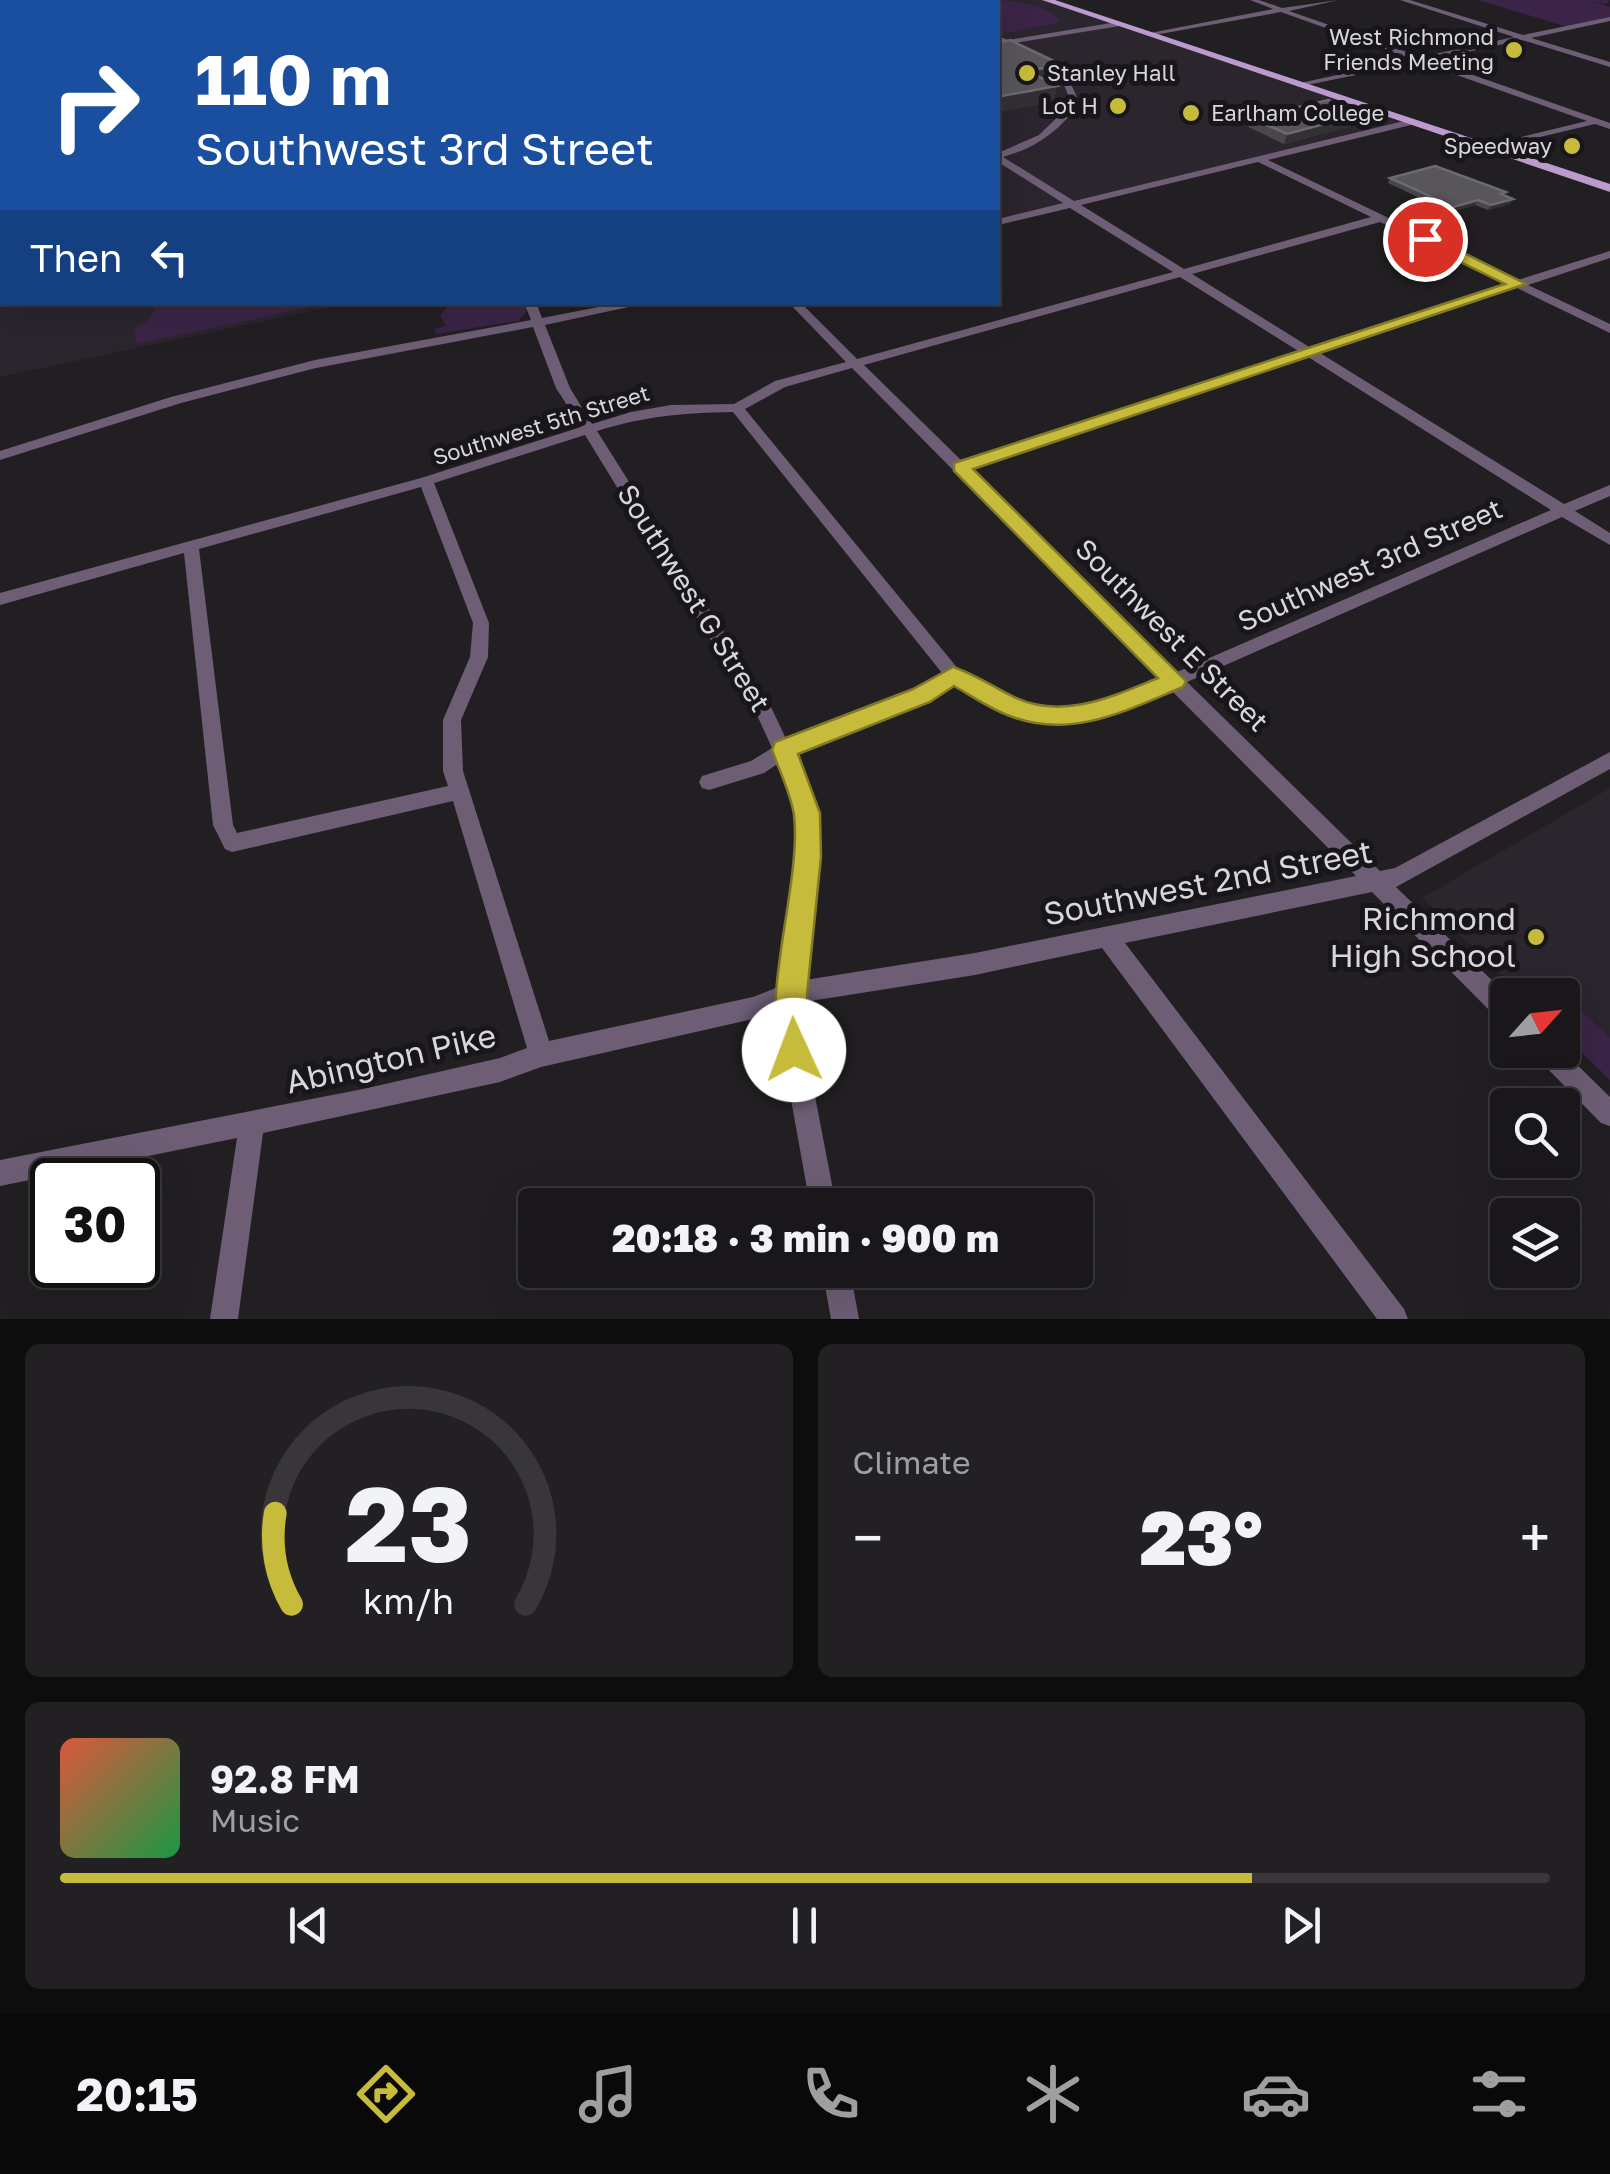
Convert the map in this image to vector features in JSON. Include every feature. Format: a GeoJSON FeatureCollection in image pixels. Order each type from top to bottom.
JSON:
{"type":"FeatureCollection","features":[{"type":"Feature","properties":{"kind":"main road"},"geometry":{"type":"LineString","coordinates":[[1046,0],[1606,185]]}},
{"type":"Feature","properties":{"kind":"street"},"geometry":{"type":"LineString","coordinates":[[1253,0],[1610,126]]}},
{"type":"Feature","properties":{"kind":"street"},"geometry":{"type":"LineString","coordinates":[[1149,34],[1336,0]]}},
{"type":"Feature","properties":{"kind":"street"},"geometry":{"type":"LineString","coordinates":[[1403,0],[1610,65]]}},
{"type":"Feature","properties":{"kind":"street"},"geometry":{"type":"LineString","coordinates":[[1300,84],[1610,19]]}},
{"type":"Feature","properties":{"kind":"street"},"geometry":{"type":"LineString","coordinates":[[1001,41],[1117,24]]}},
{"type":"Feature","properties":{"kind":"street"},"geometry":{"type":"LineString","coordinates":[[1000,156],[1044,138],[1075,104],[1066,73],[1001,41]]}},
{"type":"Feature","properties":{"kind":"street"},"geometry":{"type":"LineString","coordinates":[[1487,148],[1596,121]]}},
{"type":"Feature","properties":{"kind":"street"},"geometry":{"type":"LineString","coordinates":[[1000,221],[1412,122]]}},
{"type":"Feature","properties":{"kind":"street"},"geometry":{"type":"LineString","coordinates":[[1000,158],[1179,274],[1610,540]]}},
{"type":"Feature","properties":{"kind":"street"},"geometry":{"type":"LineString","coordinates":[[1259,159],[1610,329]]}},
{"type":"Feature","properties":{"kind":"street","name":"Southwest 5th Street"},"geometry":{"type":"LineString","coordinates":[[0,599],[426,480],[659,410],[738,408],[780,384],[1381,218]]}},
{"type":"Feature","properties":{"kind":"street"},"geometry":{"type":"LineString","coordinates":[[961,467],[1610,254]]}},
{"type":"Feature","properties":{"kind":"street","name":"Southwest G Street"},"geometry":{"type":"LineString","coordinates":[[531,305],[554,371],[766,712],[807,813],[808,857],[792,994],[794,1050],[821,1188]]}},
{"type":"Feature","properties":{"kind":"street"},"geometry":{"type":"LineString","coordinates":[[0,456],[266,376],[398,346],[630,305]]}},
{"type":"Feature","properties":{"kind":"street","name":"Southwest E Street"},"geometry":{"type":"LineString","coordinates":[[796,305],[1490,995]]}},
{"type":"Feature","properties":{"kind":"street"},"geometry":{"type":"LineString","coordinates":[[709,782],[757,767],[784,750],[921,696],[953,676],[738,408]]}},
{"type":"Feature","properties":{"kind":"street"},"geometry":{"type":"LineString","coordinates":[[426,480],[481,623],[479,657],[452,720],[450,753],[458,792],[540,1055]]}},
{"type":"Feature","properties":{"kind":"street","name":"Southwest 3rd Street"},"geometry":{"type":"LineString","coordinates":[[953,676],[1016,709],[1060,716],[1093,714],[1610,490]]}},
{"type":"Feature","properties":{"kind":"street"},"geometry":{"type":"LineString","coordinates":[[191,546],[223,825],[232,844],[458,792]]}},
{"type":"Feature","properties":{"kind":"street","name":"Southwest 2nd Street"},"geometry":{"type":"LineString","coordinates":[[792,994],[975,964],[1399,878],[1610,760]]}},
{"type":"Feature","properties":{"kind":"street"},"geometry":{"type":"LineString","coordinates":[[1106,936],[1394,1319]]}},
{"type":"Feature","properties":{"kind":"street","name":"Abington Pike"},"geometry":{"type":"LineString","coordinates":[[0,1173],[500,1070],[540,1055],[753,1008],[792,994]]}},
{"type":"Feature","properties":{"kind":"street"},"geometry":{"type":"LineString","coordinates":[[1563,1068],[1610,1114]]}},
{"type":"Feature","properties":{"kind":"street"},"geometry":{"type":"LineString","coordinates":[[224,1319],[252,1124]]}},
{"type":"Feature","properties":{"kind":"street"},"geometry":{"type":"LineString","coordinates":[[839,1288],[845,1319]]}},
{"type":"Feature","properties":{"kind":"shaded area","name":"Earlham College"},"geometry":{"type":"Polygon","coordinates":[[[1000,0],[1046,0],[1412,122],[1000,222],[1000,0]]]}},
{"type":"Feature","properties":{"kind":"shaded area"},"geometry":{"type":"Polygon","coordinates":[[[1478,0],[1610,0],[1606,4],[1594,2],[1610,7],[1610,19],[1571,28],[1478,0]]]}},
{"type":"Feature","properties":{"kind":"shaded area"},"geometry":{"type":"Polygon","coordinates":[[[1000,1],[1035,6],[1061,22],[1000,35],[1000,1]]]}},
{"type":"Feature","properties":{"kind":"shaded area"},"geometry":{"type":"Polygon","coordinates":[[[0,305],[341,305],[0,377],[0,305]]]}},
{"type":"Feature","properties":{"kind":"shaded area"},"geometry":{"type":"Polygon","coordinates":[[[156,305],[321,305],[136,344],[134,327],[147,321],[156,305]]]}},
{"type":"Feature","properties":{"kind":"shaded area"},"geometry":{"type":"Polygon","coordinates":[[[449,305],[526,305],[527,311],[518,321],[436,334],[434,329],[446,326],[440,315],[449,305]]]}},
{"type":"Feature","properties":{"kind":"shaded area","name":"Richmond High School"},"geometry":{"type":"Polygon","coordinates":[[[1610,788],[1610,1080],[1580,1051],[1580,978],[1504,978],[1422,898],[1610,788]]]}},
{"type":"Feature","properties":{"kind":"shaded area"},"geometry":{"type":"Polygon","coordinates":[[[1580,1009],[1610,1038],[1610,1080],[1580,1051],[1580,1009]]]}},
{"type":"Feature","properties":{"kind":"building"},"geometry":{"type":"Polygon","coordinates":[[[1010,40],[1058,63],[1028,71],[1057,86],[1000,95],[1000,42],[1010,40]]]}},
{"type":"Feature","properties":{"kind":"building"},"geometry":{"type":"Polygon","coordinates":[[[1328,100],[1362,114],[1287,134],[1251,118],[1328,100]]]}},
{"type":"Feature","properties":{"kind":"building"},"geometry":{"type":"Polygon","coordinates":[[[1435,166],[1506,192],[1501,194],[1513,199],[1491,205],[1478,200],[1439,211],[1415,201],[1430,196],[1390,178],[1435,166]]]}},
{"type":"Feature","properties":{"kind":"place","name":"West Richmond Friends Meeting"},"geometry":{"type":"Point","coordinates":[1514,50]}},
{"type":"Feature","properties":{"kind":"place","name":"Stanley Hall"},"geometry":{"type":"Point","coordinates":[1027,73]}},
{"type":"Feature","properties":{"kind":"place","name":"Lot H"},"geometry":{"type":"Point","coordinates":[1118,106]}},
{"type":"Feature","properties":{"kind":"place","name":"Earlham College"},"geometry":{"type":"Point","coordinates":[1191,113]}},
{"type":"Feature","properties":{"kind":"place","name":"Speedway"},"geometry":{"type":"Point","coordinates":[1572,146]}},
{"type":"Feature","properties":{"kind":"place","name":"Richmond High School"},"geometry":{"type":"Point","coordinates":[1536,937]}},
{"type":"Feature","properties":{"kind":"route"},"geometry":{"type":"LineString","coordinates":[[794,1050],[792,994],[808,857],[807,813],[784,750],[921,696],[953,676],[1016,709],[1060,716],[1093,714],[1175,681],[961,467],[1518,284],[1425,239]]}}]}
